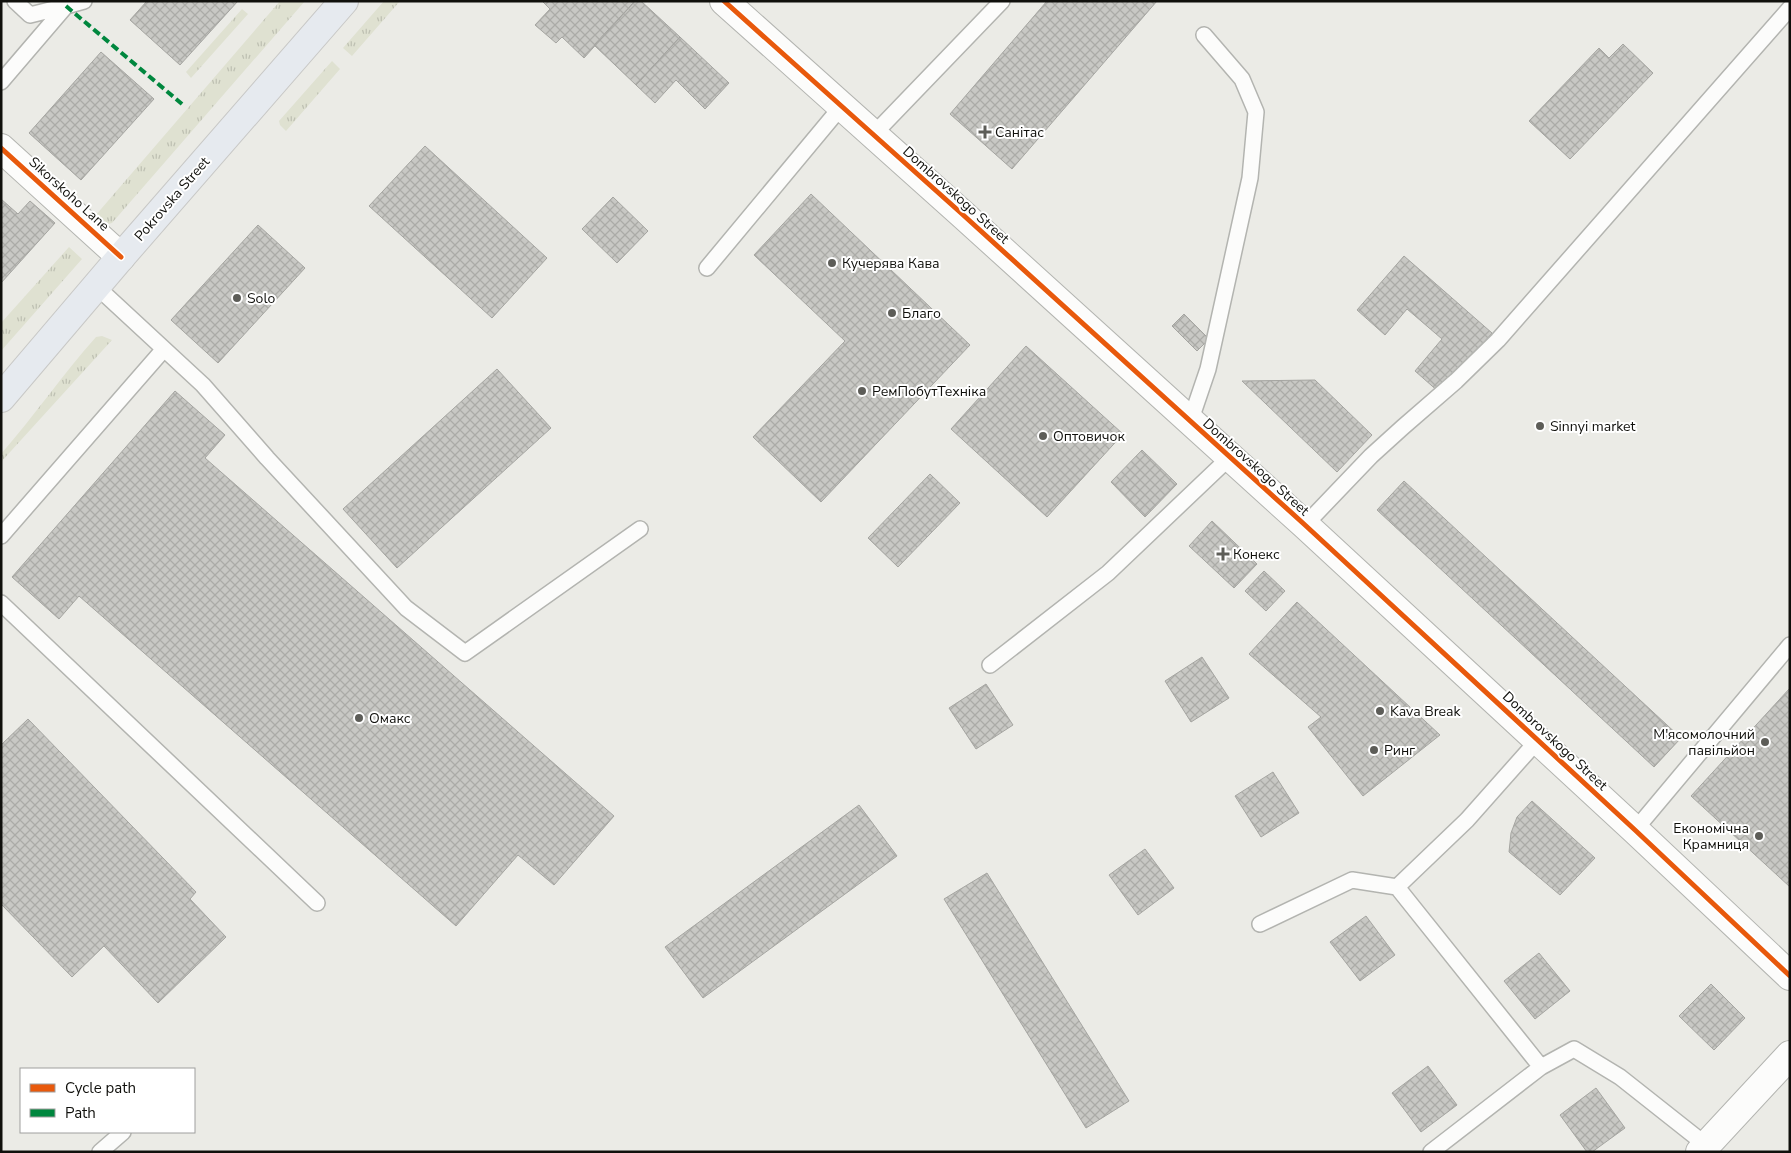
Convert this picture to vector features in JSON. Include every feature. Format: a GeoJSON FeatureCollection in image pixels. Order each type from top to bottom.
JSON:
{"type":"FeatureCollection","features":[{"type":"Feature","properties":{"kind":"highway","name":"Pokrovska Street"},"geometry":{"type":"LineString","coordinates":[[1,398],[344,1]]}},
{"type":"Feature","properties":{"kind":"street","name":"Dombrovskogo Street"},"geometry":{"type":"LineString","coordinates":[[724,1],[1305,525],[1636,830],[1790,976]]}},
{"type":"Feature","properties":{"kind":"street","name":"Sikorskoho Lane"},"geometry":{"type":"LineString","coordinates":[[1,148],[121,257]]}},
{"type":"Feature","properties":{"kind":"street"},"geometry":{"type":"LineString","coordinates":[[1703,1148],[1790,1055]]}},
{"type":"Feature","properties":{"kind":"lane"},"geometry":{"type":"LineString","coordinates":[[15,1],[30,15],[84,1]]}},
{"type":"Feature","properties":{"kind":"lane"},"geometry":{"type":"LineString","coordinates":[[873,135],[1002,1]]}},
{"type":"Feature","properties":{"kind":"lane"},"geometry":{"type":"LineString","coordinates":[[1,82],[66,6]]}},
{"type":"Feature","properties":{"kind":"lane"},"geometry":{"type":"LineString","coordinates":[[1305,525],[1372,456],[1456,382],[1498,340],[1790,8]]}},
{"type":"Feature","properties":{"kind":"lane"},"geometry":{"type":"LineString","coordinates":[[1190,422],[1208,370],[1250,178],[1256,112],[1242,79],[1204,35]]}},
{"type":"Feature","properties":{"kind":"lane"},"geometry":{"type":"LineString","coordinates":[[707,268],[841,107]]}},
{"type":"Feature","properties":{"kind":"lane"},"geometry":{"type":"LineString","coordinates":[[96,286],[203,386],[406,608],[466,653],[640,529]]}},
{"type":"Feature","properties":{"kind":"lane"},"geometry":{"type":"LineString","coordinates":[[1,536],[164,349]]}},
{"type":"Feature","properties":{"kind":"lane"},"geometry":{"type":"LineString","coordinates":[[990,665],[1108,573],[1229,458]]}},
{"type":"Feature","properties":{"kind":"lane"},"geometry":{"type":"LineString","coordinates":[[1,603],[317,903]]}},
{"type":"Feature","properties":{"kind":"lane"},"geometry":{"type":"LineString","coordinates":[[1636,830],[1790,645]]}},
{"type":"Feature","properties":{"kind":"lane"},"geometry":{"type":"LineString","coordinates":[[1397,887],[1467,820],[1538,740]]}},
{"type":"Feature","properties":{"kind":"lane"},"geometry":{"type":"LineString","coordinates":[[1260,924],[1352,880],[1397,887],[1541,1067]]}},
{"type":"Feature","properties":{"kind":"lane"},"geometry":{"type":"LineString","coordinates":[[1430,1152],[1541,1067],[1574,1049],[1620,1077],[1703,1148]]}},
{"type":"Feature","properties":{"kind":"lane"},"geometry":{"type":"LineString","coordinates":[[100,1152],[122,1133]]}},
{"type":"Feature","properties":{"kind":"green space"},"geometry":{"type":"Polygon","coordinates":[[[280,1],[305,1],[112,223],[105,223],[95,216],[280,1]]]}},
{"type":"Feature","properties":{"kind":"green space"},"geometry":{"type":"Polygon","coordinates":[[[384,1],[400,1],[352,56],[343,48],[384,1]]]}},
{"type":"Feature","properties":{"kind":"green space"},"geometry":{"type":"Polygon","coordinates":[[[242,9],[248,14],[191,78],[186,72],[242,9]]]}},
{"type":"Feature","properties":{"kind":"green space"},"geometry":{"type":"Polygon","coordinates":[[[332,61],[340,69],[286,131],[279,121],[332,61]]]}},
{"type":"Feature","properties":{"kind":"green space"},"geometry":{"type":"Polygon","coordinates":[[[69,247],[82,259],[1,351],[1,323],[69,247]]]}},
{"type":"Feature","properties":{"kind":"green space"},"geometry":{"type":"Polygon","coordinates":[[[102,336],[112,340],[1,462],[1,454],[96,337],[102,336]]]}},
{"type":"Feature","properties":{"kind":"building"},"geometry":{"type":"Polygon","coordinates":[[[147,1],[238,1],[180,65],[130,20],[147,1]]]}},
{"type":"Feature","properties":{"kind":"building"},"geometry":{"type":"Polygon","coordinates":[[[542,1],[635,1],[584,58],[562,37],[556,43],[535,25],[550,9],[542,1]]]}},
{"type":"Feature","properties":{"kind":"building"},"geometry":{"type":"Polygon","coordinates":[[[635,1],[641,1],[680,37],[636,85],[594,45],[635,1]]]}},
{"type":"Feature","properties":{"kind":"building"},"geometry":{"type":"Polygon","coordinates":[[[1047,1],[1157,1],[1012,169],[950,114],[1047,1]]]}},
{"type":"Feature","properties":{"kind":"building"},"geometry":{"type":"Polygon","coordinates":[[[680,37],[729,83],[705,109],[676,80],[655,103],[636,85],[680,37]]]}},
{"type":"Feature","properties":{"kind":"building"},"geometry":{"type":"Polygon","coordinates":[[[1623,44],[1653,73],[1570,159],[1529,121],[1599,48],[1609,58],[1623,44]]]}},
{"type":"Feature","properties":{"kind":"building"},"geometry":{"type":"Polygon","coordinates":[[[101,52],[154,99],[81,180],[29,133],[101,52]]]}},
{"type":"Feature","properties":{"kind":"building"},"geometry":{"type":"Polygon","coordinates":[[[425,146],[547,258],[492,318],[369,206],[425,146]]]}},
{"type":"Feature","properties":{"kind":"building","name":"РемПобутТехніка"},"geometry":{"type":"Polygon","coordinates":[[[811,194],[970,345],[821,502],[753,437],[845,341],[754,255],[811,194]]]}},
{"type":"Feature","properties":{"kind":"building"},"geometry":{"type":"Polygon","coordinates":[[[613,197],[648,231],[617,263],[582,229],[613,197]]]}},
{"type":"Feature","properties":{"kind":"building"},"geometry":{"type":"Polygon","coordinates":[[[1,199],[18,214],[30,201],[55,223],[1,283],[1,199]]]}},
{"type":"Feature","properties":{"kind":"building"},"geometry":{"type":"Polygon","coordinates":[[[258,225],[305,268],[218,363],[171,320],[258,225]]]}},
{"type":"Feature","properties":{"kind":"building"},"geometry":{"type":"Polygon","coordinates":[[[1404,256],[1492,333],[1440,393],[1415,371],[1442,339],[1407,309],[1385,335],[1357,310],[1404,256]]]}},
{"type":"Feature","properties":{"kind":"building"},"geometry":{"type":"Polygon","coordinates":[[[1184,314],[1209,339],[1197,351],[1172,326],[1184,314]]]}},
{"type":"Feature","properties":{"kind":"building"},"geometry":{"type":"Polygon","coordinates":[[[1026,346],[1123,434],[1047,517],[951,429],[1026,346]]]}},
{"type":"Feature","properties":{"kind":"building"},"geometry":{"type":"Polygon","coordinates":[[[497,369],[551,428],[397,568],[343,509],[497,369]]]}},
{"type":"Feature","properties":{"kind":"building"},"geometry":{"type":"Polygon","coordinates":[[[1315,380],[1372,435],[1337,472],[1242,381],[1315,380]]]}},
{"type":"Feature","properties":{"kind":"building","name":"Омакс"},"geometry":{"type":"Polygon","coordinates":[[[175,391],[225,435],[205,458],[614,816],[554,885],[518,855],[456,926],[79,596],[59,619],[12,577],[175,391]]]}},
{"type":"Feature","properties":{"kind":"building"},"geometry":{"type":"Polygon","coordinates":[[[1142,450],[1177,484],[1145,517],[1111,482],[1142,450]]]}},
{"type":"Feature","properties":{"kind":"building"},"geometry":{"type":"Polygon","coordinates":[[[930,474],[960,503],[898,567],[868,538],[930,474]]]}},
{"type":"Feature","properties":{"kind":"building"},"geometry":{"type":"Polygon","coordinates":[[[1404,481],[1681,738],[1654,767],[1377,510],[1404,481]]]}},
{"type":"Feature","properties":{"kind":"building"},"geometry":{"type":"Polygon","coordinates":[[[1212,521],[1257,564],[1234,588],[1189,546],[1212,521]]]}},
{"type":"Feature","properties":{"kind":"building"},"geometry":{"type":"Polygon","coordinates":[[[1264,571],[1285,591],[1266,611],[1245,591],[1264,571]]]}},
{"type":"Feature","properties":{"kind":"building"},"geometry":{"type":"Polygon","coordinates":[[[1297,602],[1440,735],[1363,796],[1308,727],[1321,717],[1249,654],[1297,602]]]}},
{"type":"Feature","properties":{"kind":"building"},"geometry":{"type":"Polygon","coordinates":[[[1202,657],[1229,698],[1191,722],[1165,681],[1202,657]]]}},
{"type":"Feature","properties":{"kind":"building"},"geometry":{"type":"Polygon","coordinates":[[[986,684],[1013,725],[976,749],[949,708],[986,684]]]}},
{"type":"Feature","properties":{"kind":"building","name":"М'ясомолочний павільйон"},"geometry":{"type":"Polygon","coordinates":[[[1790,688],[1790,887],[1691,796],[1790,688]]]}},
{"type":"Feature","properties":{"kind":"building"},"geometry":{"type":"Polygon","coordinates":[[[28,719],[196,892],[190,899],[226,937],[158,1003],[104,946],[72,977],[1,904],[1,745],[28,719]]]}},
{"type":"Feature","properties":{"kind":"building"},"geometry":{"type":"Polygon","coordinates":[[[1273,772],[1299,813],[1261,837],[1235,796],[1273,772]]]}},
{"type":"Feature","properties":{"kind":"building"},"geometry":{"type":"Polygon","coordinates":[[[1532,801],[1595,858],[1560,895],[1509,852],[1511,833],[1517,817],[1532,801]]]}},
{"type":"Feature","properties":{"kind":"building"},"geometry":{"type":"Polygon","coordinates":[[[859,805],[897,856],[703,998],[665,947],[859,805]]]}},
{"type":"Feature","properties":{"kind":"building"},"geometry":{"type":"Polygon","coordinates":[[[1145,849],[1174,888],[1138,915],[1109,875],[1145,849]]]}},
{"type":"Feature","properties":{"kind":"building"},"geometry":{"type":"Polygon","coordinates":[[[987,873],[1129,1101],[1086,1128],[944,899],[987,873]]]}},
{"type":"Feature","properties":{"kind":"building"},"geometry":{"type":"Polygon","coordinates":[[[1366,916],[1395,955],[1360,981],[1330,942],[1366,916]]]}},
{"type":"Feature","properties":{"kind":"building"},"geometry":{"type":"Polygon","coordinates":[[[1539,953],[1570,991],[1535,1019],[1504,981],[1539,953]]]}},
{"type":"Feature","properties":{"kind":"building"},"geometry":{"type":"Polygon","coordinates":[[[1711,984],[1745,1018],[1714,1050],[1679,1016],[1711,984]]]}},
{"type":"Feature","properties":{"kind":"building"},"geometry":{"type":"Polygon","coordinates":[[[1428,1066],[1457,1105],[1421,1132],[1392,1093],[1428,1066]]]}},
{"type":"Feature","properties":{"kind":"building"},"geometry":{"type":"Polygon","coordinates":[[[1596,1088],[1625,1128],[1592,1152],[1587,1152],[1560,1115],[1596,1088]]]}},
{"type":"Feature","properties":{"kind":"marked path"},"geometry":{"type":"LineString","coordinates":[[66,6],[182,104]]}},
{"type":"Feature","properties":{"kind":"cycle path"},"geometry":{"type":"LineString","coordinates":[[724,1],[1305,525],[1790,976]]}},
{"type":"Feature","properties":{"kind":"cycle path"},"geometry":{"type":"LineString","coordinates":[[1,148],[121,257]]}},
{"type":"Feature","properties":{"kind":"place","name":"Санітас"},"geometry":{"type":"Point","coordinates":[985,132]}},
{"type":"Feature","properties":{"kind":"place","name":"Кучерява Кава"},"geometry":{"type":"Point","coordinates":[832,263]}},
{"type":"Feature","properties":{"kind":"place","name":"Solo"},"geometry":{"type":"Point","coordinates":[237,298]}},
{"type":"Feature","properties":{"kind":"place","name":"Благо"},"geometry":{"type":"Point","coordinates":[892,313]}},
{"type":"Feature","properties":{"kind":"place","name":"РемПобутТехніка"},"geometry":{"type":"Point","coordinates":[862,391]}},
{"type":"Feature","properties":{"kind":"place","name":"Sinnyi market"},"geometry":{"type":"Point","coordinates":[1540,426]}},
{"type":"Feature","properties":{"kind":"place","name":"Оптовичок"},"geometry":{"type":"Point","coordinates":[1043,436]}},
{"type":"Feature","properties":{"kind":"place","name":"Конекс"},"geometry":{"type":"Point","coordinates":[1223,554]}},
{"type":"Feature","properties":{"kind":"place","name":"Kava Break"},"geometry":{"type":"Point","coordinates":[1380,711]}},
{"type":"Feature","properties":{"kind":"place","name":"Омакс"},"geometry":{"type":"Point","coordinates":[359,718]}},
{"type":"Feature","properties":{"kind":"place","name":"М'ясомолочний павільйон"},"geometry":{"type":"Point","coordinates":[1765,742]}},
{"type":"Feature","properties":{"kind":"place","name":"Ринг"},"geometry":{"type":"Point","coordinates":[1374,750]}},
{"type":"Feature","properties":{"kind":"place","name":"Економічна Крамниця"},"geometry":{"type":"Point","coordinates":[1759,836]}}]}
